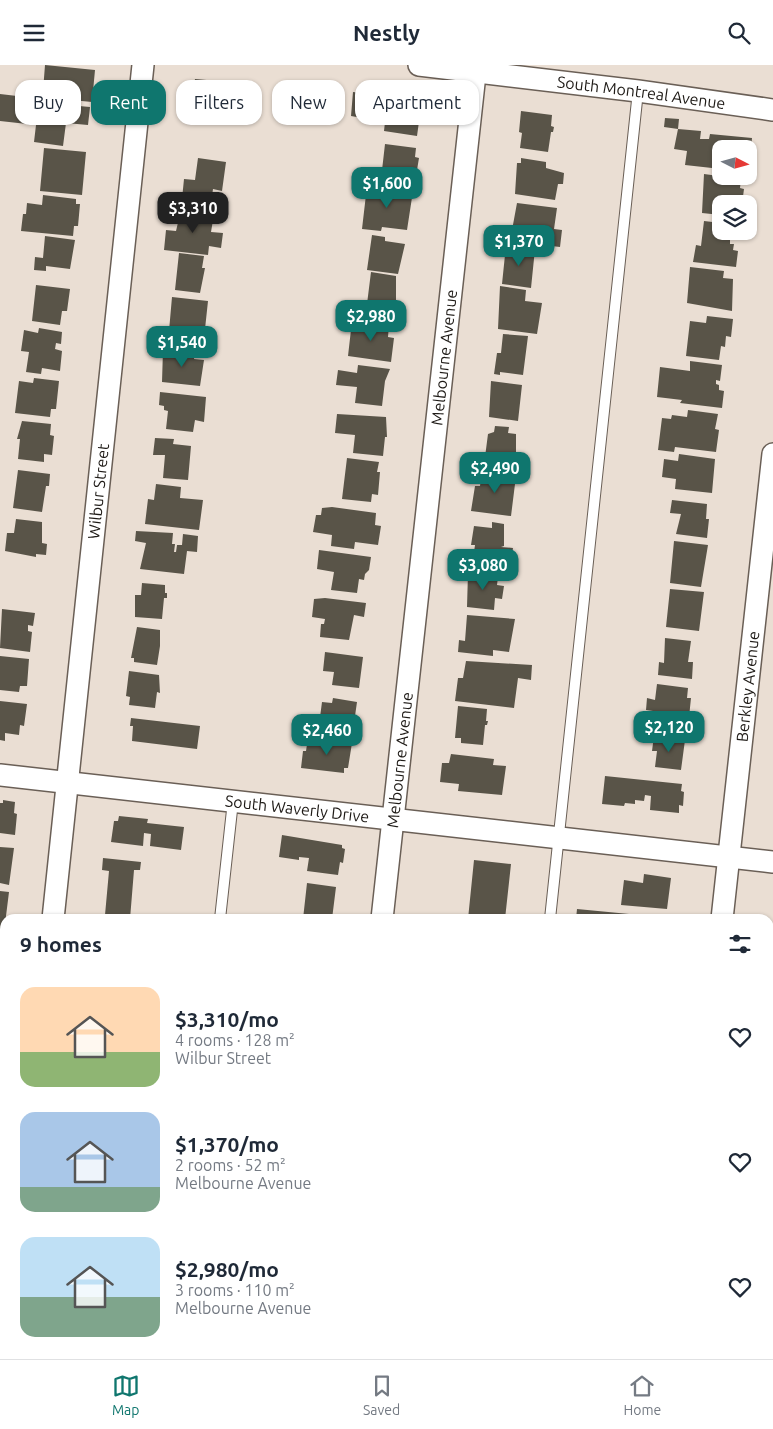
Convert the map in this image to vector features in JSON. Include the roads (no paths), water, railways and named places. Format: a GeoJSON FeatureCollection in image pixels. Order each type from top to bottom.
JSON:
{"type":"FeatureCollection","features":[{"type":"Feature","properties":{"kind":"street","name":"Wilbur Street"},"geometry":{"type":"LineString","coordinates":[[54,914],[143,65]]}},
{"type":"Feature","properties":{"kind":"street","name":"South Montreal Avenue"},"geometry":{"type":"LineString","coordinates":[[419,65],[475,68],[773,111]]}},
{"type":"Feature","properties":{"kind":"street","name":"Melbourne Avenue"},"geometry":{"type":"LineString","coordinates":[[383,914],[475,68]]}},
{"type":"Feature","properties":{"kind":"street","name":"Berkley Avenue"},"geometry":{"type":"LineString","coordinates":[[723,914],[773,454]]}},
{"type":"Feature","properties":{"kind":"street","name":"South Waverly Drive"},"geometry":{"type":"LineString","coordinates":[[0,775],[773,862]]}},
{"type":"Feature","properties":{"kind":"lane"},"geometry":{"type":"LineString","coordinates":[[551,914],[638,91]]}},
{"type":"Feature","properties":{"kind":"lane"},"geometry":{"type":"LineString","coordinates":[[221,914],[233,801]]}}]}
